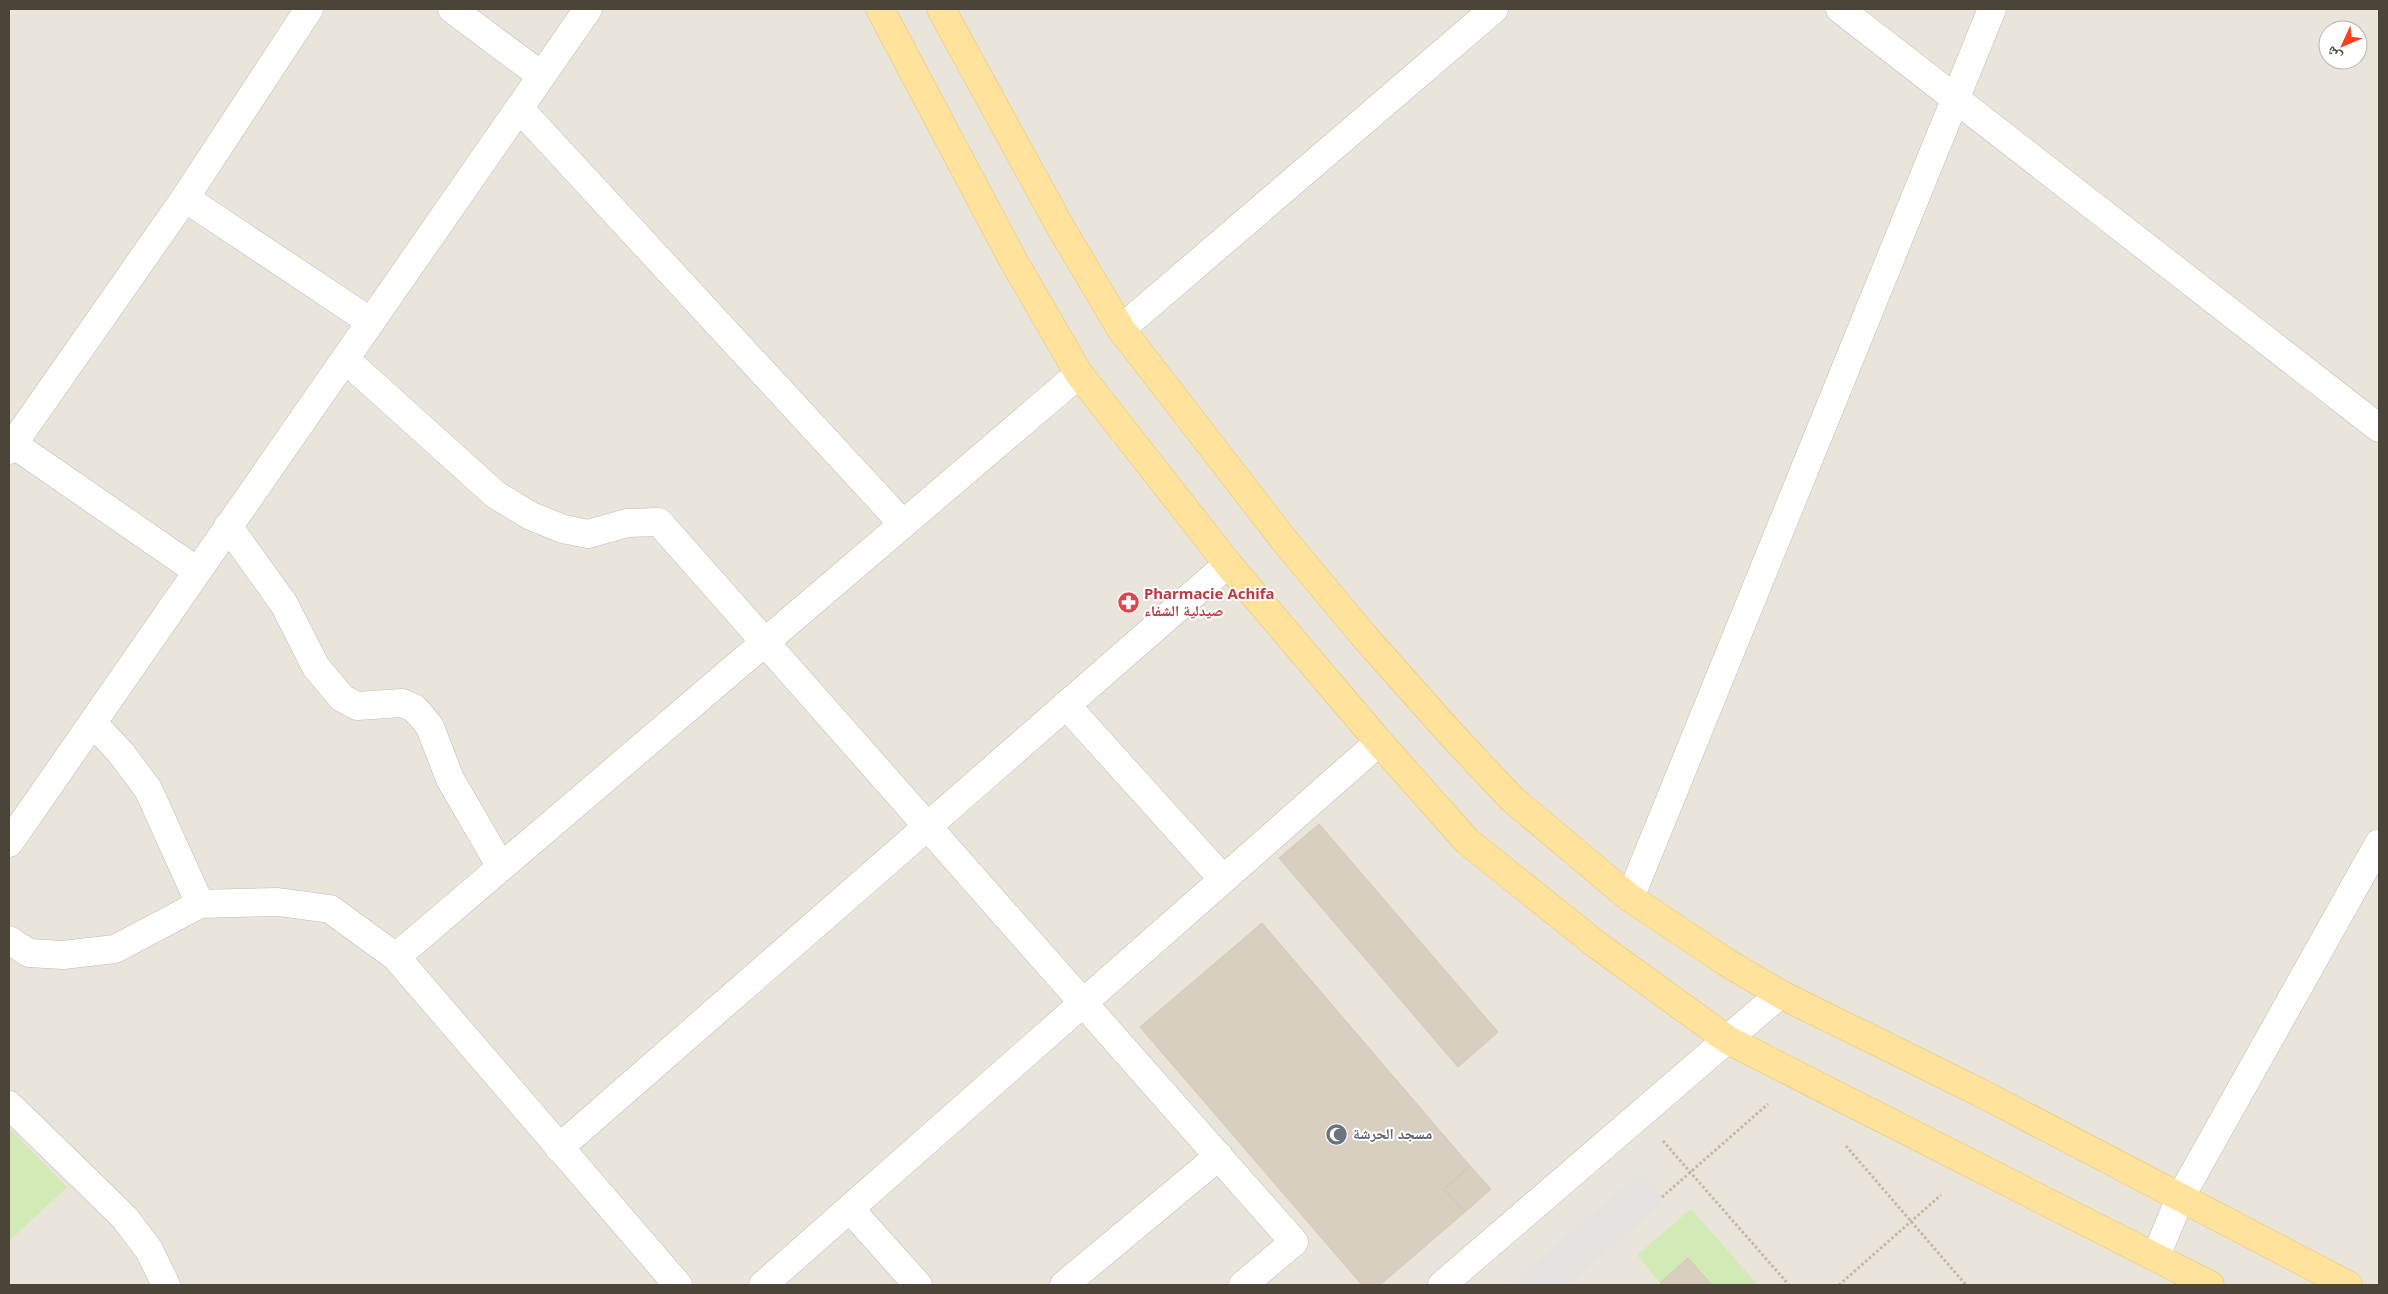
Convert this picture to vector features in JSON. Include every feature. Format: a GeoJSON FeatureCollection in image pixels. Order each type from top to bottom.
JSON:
{"type":"FeatureCollection","features":[{"type":"Feature","properties":{"kind":"main road"},"geometry":{"type":"LineString","coordinates":[[880,9],[1013,260],[1079,374],[1228,564],[1379,742],[1467,841],[1597,945],[1728,1040],[2210,1285]]}},
{"type":"Feature","properties":{"kind":"main road"},"geometry":{"type":"LineString","coordinates":[[941,9],[1060,228],[1121,329],[1284,540],[1363,635],[1512,799],[1630,898],[1726,962],[1780,994],[1979,1092],[2348,1285]]}},
{"type":"Feature","properties":{"kind":"street"},"geometry":{"type":"LineString","coordinates":[[197,571],[10,445],[185,198],[309,9]]}},
{"type":"Feature","properties":{"kind":"street"},"geometry":{"type":"LineString","coordinates":[[452,9],[542,76]]}},
{"type":"Feature","properties":{"kind":"street"},"geometry":{"type":"LineString","coordinates":[[9,843],[588,9]]}},
{"type":"Feature","properties":{"kind":"street"},"geometry":{"type":"LineString","coordinates":[[1121,329],[1494,9]]}},
{"type":"Feature","properties":{"kind":"street"},"geometry":{"type":"LineString","coordinates":[[1840,9],[2379,428]]}},
{"type":"Feature","properties":{"kind":"street"},"geometry":{"type":"LineString","coordinates":[[1630,898],[1957,99],[1992,9]]}},
{"type":"Feature","properties":{"kind":"street"},"geometry":{"type":"LineString","coordinates":[[520,109],[903,524]]}},
{"type":"Feature","properties":{"kind":"street"},"geometry":{"type":"LineString","coordinates":[[185,198],[371,322]]}},
{"type":"Feature","properties":{"kind":"street"},"geometry":{"type":"LineString","coordinates":[[345,359],[496,495],[531,516],[563,530],[588,534],[627,523],[659,522],[1294,1242],[1243,1285]]}},
{"type":"Feature","properties":{"kind":"street"},"geometry":{"type":"LineString","coordinates":[[396,957],[1079,374]]}},
{"type":"Feature","properties":{"kind":"street"},"geometry":{"type":"LineString","coordinates":[[228,526],[284,604],[316,667],[342,698],[357,706],[402,703],[414,708],[423,718],[430,727],[450,778],[502,867]]}},
{"type":"Feature","properties":{"kind":"street"},"geometry":{"type":"LineString","coordinates":[[559,1148],[1228,564]]}},
{"type":"Feature","properties":{"kind":"street"},"geometry":{"type":"LineString","coordinates":[[1066,705],[1223,880]]}},
{"type":"Feature","properties":{"kind":"street"},"geometry":{"type":"LineString","coordinates":[[93,723],[122,753],[148,789],[200,904]]}},
{"type":"Feature","properties":{"kind":"street"},"geometry":{"type":"LineString","coordinates":[[763,1285],[1379,742]]}},
{"type":"Feature","properties":{"kind":"street"},"geometry":{"type":"LineString","coordinates":[[2156,1256],[2180,1198],[2379,843]]}},
{"type":"Feature","properties":{"kind":"street"},"geometry":{"type":"LineString","coordinates":[[9,940],[29,952],[46,955],[115,949],[200,904],[278,902],[330,909],[396,957],[678,1285]]}},
{"type":"Feature","properties":{"kind":"street"},"geometry":{"type":"LineString","coordinates":[[1455,1281],[1640,1114],[1780,994]]}},
{"type":"Feature","properties":{"kind":"street"},"geometry":{"type":"LineString","coordinates":[[9,1105],[124,1218],[149,1250],[166,1285]]}},
{"type":"Feature","properties":{"kind":"street"},"geometry":{"type":"LineString","coordinates":[[1064,1285],[1219,1156]]}},
{"type":"Feature","properties":{"kind":"street"},"geometry":{"type":"LineString","coordinates":[[850,1209],[918,1285]]}},
{"type":"Feature","properties":{"kind":"path"},"geometry":{"type":"LineString","coordinates":[[1662,1198],[1768,1104]]}},
{"type":"Feature","properties":{"kind":"path"},"geometry":{"type":"LineString","coordinates":[[1640,1114],[1789,1285]]}},
{"type":"Feature","properties":{"kind":"path"},"geometry":{"type":"LineString","coordinates":[[1846,1146],[1966,1285]]}},
{"type":"Feature","properties":{"kind":"path"},"geometry":{"type":"LineString","coordinates":[[1839,1285],[1941,1196]]}},
{"type":"Feature","properties":{"kind":"shaded area"},"geometry":{"type":"Polygon","coordinates":[[[9,9],[2379,9],[2379,1285],[9,1285],[9,9]]]}},
{"type":"Feature","properties":{"kind":"shaded area"},"geometry":{"type":"Polygon","coordinates":[[[1641,1172],[1666,1201],[1568,1285],[1509,1285],[1641,1172]]]}},
{"type":"Feature","properties":{"kind":"green space"},"geometry":{"type":"Polygon","coordinates":[[[9,1128],[67,1187],[9,1241],[9,1128]]]}},
{"type":"Feature","properties":{"kind":"green space"},"geometry":{"type":"Polygon","coordinates":[[[1691,1209],[1758,1285],[1712,1285],[1688,1259],[1660,1283],[1637,1255],[1691,1209]]]}},
{"type":"Feature","properties":{"kind":"building"},"geometry":{"type":"Polygon","coordinates":[[[1319,824],[1498,1032],[1458,1067],[1279,858],[1319,824]]]}},
{"type":"Feature","properties":{"kind":"building","name":"مسجد الحرشة"},"geometry":{"type":"Polygon","coordinates":[[[1262,923],[1470,1166],[1444,1189],[1465,1212],[1380,1285],[1362,1285],[1140,1027],[1262,923]]]}},
{"type":"Feature","properties":{"kind":"building"},"geometry":{"type":"Polygon","coordinates":[[[1470,1166],[1491,1189],[1465,1212],[1444,1189],[1470,1166]]]}},
{"type":"Feature","properties":{"kind":"building"},"geometry":{"type":"Polygon","coordinates":[[[1688,1258],[1712,1285],[1662,1285],[1660,1283],[1688,1258]]]}},
{"type":"Feature","properties":{"kind":"place","name":"Pharmacie Achifa صيدلية الشفاء"},"geometry":{"type":"Point","coordinates":[1128,603]}},
{"type":"Feature","properties":{"kind":"place","name":"مسجد الحرشة"},"geometry":{"type":"Point","coordinates":[1337,1134]}}]}
